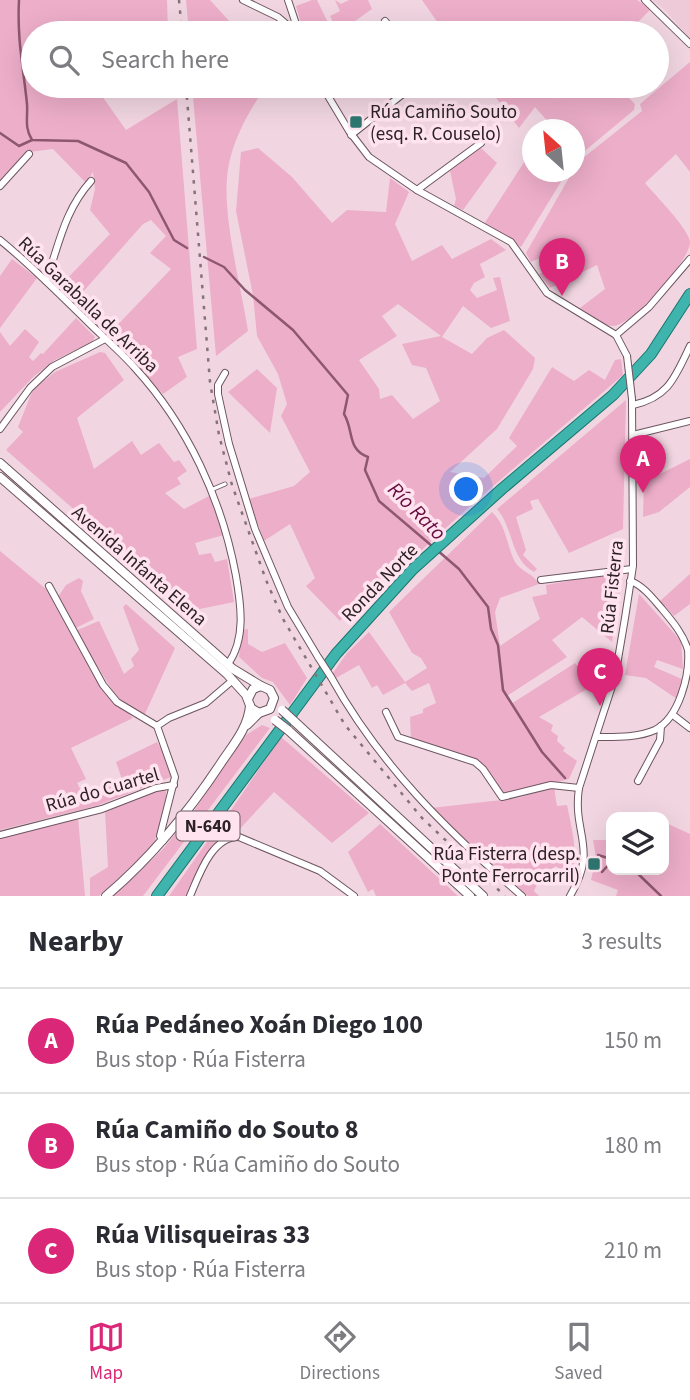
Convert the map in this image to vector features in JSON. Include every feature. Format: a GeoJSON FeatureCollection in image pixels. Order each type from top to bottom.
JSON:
{"type":"FeatureCollection","features":[{"type":"Feature","properties":{"kind":"highway","name":"Ronda Norte"},"geometry":{"type":"LineString","coordinates":[[157,896],[335,654],[413,569],[614,394],[651,354],[690,294]]}},
{"type":"Feature","properties":{"kind":"street"},"geometry":{"type":"LineString","coordinates":[[243,0],[283,21]]}},
{"type":"Feature","properties":{"kind":"street"},"geometry":{"type":"LineString","coordinates":[[288,0],[295,21]]}},
{"type":"Feature","properties":{"kind":"street"},"geometry":{"type":"LineString","coordinates":[[645,0],[666,21]]}},
{"type":"Feature","properties":{"kind":"street"},"geometry":{"type":"LineString","coordinates":[[669,23],[690,44]]}},
{"type":"Feature","properties":{"kind":"street"},"geometry":{"type":"LineString","coordinates":[[329,98],[351,135],[369,157],[417,190],[511,242],[547,293],[616,335],[649,307],[690,259]]}},
{"type":"Feature","properties":{"kind":"street"},"geometry":{"type":"LineString","coordinates":[[351,135],[398,98]]}},
{"type":"Feature","properties":{"kind":"street"},"geometry":{"type":"LineString","coordinates":[[417,190],[481,143]]}},
{"type":"Feature","properties":{"kind":"street"},"geometry":{"type":"LineString","coordinates":[[0,186],[29,154]]}},
{"type":"Feature","properties":{"kind":"street"},"geometry":{"type":"LineString","coordinates":[[46,281],[61,229],[77,196],[91,181]]}},
{"type":"Feature","properties":{"kind":"street","name":"Rúa Garaballa de Arriba"},"geometry":{"type":"LineString","coordinates":[[0,240],[134,367],[177,422],[211,490],[228,537],[240,598],[241,627],[235,654],[229,664]]}},
{"type":"Feature","properties":{"kind":"street","name":"Rúa Fisterra"},"geometry":{"type":"LineString","coordinates":[[569,896],[581,876],[586,858],[577,802],[579,788],[615,677],[632,569],[633,402],[627,356],[616,335]]}},
{"type":"Feature","properties":{"kind":"street"},"geometry":{"type":"LineString","coordinates":[[0,429],[30,388],[52,367],[105,339]]}},
{"type":"Feature","properties":{"kind":"street"},"geometry":{"type":"LineString","coordinates":[[633,402],[650,401],[666,391],[690,346]]}},
{"type":"Feature","properties":{"kind":"street"},"geometry":{"type":"LineString","coordinates":[[225,373],[218,385],[218,394],[229,444],[255,529],[288,607],[374,746],[406,786],[449,831],[522,896]]}},
{"type":"Feature","properties":{"kind":"street"},"geometry":{"type":"LineString","coordinates":[[634,435],[690,421]]}},
{"type":"Feature","properties":{"kind":"street","name":"Avenida Infanta Elena"},"geometry":{"type":"LineString","coordinates":[[0,463],[245,678],[261,686]]}},
{"type":"Feature","properties":{"kind":"street","name":"Avenida Infanta Elena"},"geometry":{"type":"LineString","coordinates":[[0,477],[233,680],[249,702]]}},
{"type":"Feature","properties":{"kind":"street"},"geometry":{"type":"LineString","coordinates":[[541,580],[632,569]]}},
{"type":"Feature","properties":{"kind":"street"},"geometry":{"type":"LineString","coordinates":[[596,737],[645,733],[661,726],[673,715],[683,694],[690,653],[678,627],[640,586],[630,581]]}},
{"type":"Feature","properties":{"kind":"street"},"geometry":{"type":"LineString","coordinates":[[49,586],[110,694],[133,714],[157,726],[172,767],[174,785],[160,836],[163,842]]}},
{"type":"Feature","properties":{"kind":"street"},"geometry":{"type":"LineString","coordinates":[[157,726],[169,718],[206,703],[233,680]]}},
{"type":"Feature","properties":{"kind":"street"},"geometry":{"type":"LineString","coordinates":[[245,727],[253,689],[261,686],[270,690],[282,710],[483,896]]}},
{"type":"Feature","properties":{"kind":"street"},"geometry":{"type":"LineString","coordinates":[[106,896],[163,842],[198,798],[245,727],[272,706],[274,698]]}},
{"type":"Feature","properties":{"kind":"street"},"geometry":{"type":"LineString","coordinates":[[249,702],[288,730],[470,896]]}},
{"type":"Feature","properties":{"kind":"street"},"geometry":{"type":"LineString","coordinates":[[386,712],[398,737],[475,762],[502,797],[551,785],[579,788]]}},
{"type":"Feature","properties":{"kind":"street"},"geometry":{"type":"LineString","coordinates":[[673,715],[690,728]]}},
{"type":"Feature","properties":{"kind":"street"},"geometry":{"type":"LineString","coordinates":[[638,781],[660,740],[661,726]]}},
{"type":"Feature","properties":{"kind":"street","name":"Rúa do Cuartel"},"geometry":{"type":"LineString","coordinates":[[0,835],[102,809],[156,788],[174,785]]}},
{"type":"Feature","properties":{"kind":"street"},"geometry":{"type":"LineString","coordinates":[[191,896],[218,844],[229,837],[239,837],[320,871],[344,893],[354,896]]}},
{"type":"Feature","properties":{"kind":"lane"},"geometry":{"type":"LineString","coordinates":[[211,490],[225,484]]}},
{"type":"Feature","properties":{"kind":"shaded area"},"geometry":{"type":"Polygon","coordinates":[[[0,0],[167,0],[168,21],[21,21],[21,98],[103,98],[126,130],[177,99],[197,349],[178,357],[187,377],[163,394],[107,336],[171,269],[150,253],[166,236],[151,220],[143,224],[74,302],[59,287],[110,234],[90,210],[95,189],[93,172],[86,183],[53,149],[29,152],[0,181],[0,0]]]}},
{"type":"Feature","properties":{"kind":"shaded area"},"geometry":{"type":"Polygon","coordinates":[[[186,0],[210,0],[229,21],[188,21],[186,0]]]}},
{"type":"Feature","properties":{"kind":"shaded area"},"geometry":{"type":"Polygon","coordinates":[[[317,0],[327,21],[300,21],[296,6],[317,0]]]}},
{"type":"Feature","properties":{"kind":"shaded area"},"geometry":{"type":"Polygon","coordinates":[[[335,0],[341,4],[349,0],[368,0],[372,9],[355,21],[332,21],[330,16],[340,11],[335,0]]]}},
{"type":"Feature","properties":{"kind":"shaded area"},"geometry":{"type":"Polygon","coordinates":[[[422,0],[637,0],[651,9],[639,21],[437,21],[422,0]]]}},
{"type":"Feature","properties":{"kind":"shaded area"},"geometry":{"type":"Polygon","coordinates":[[[652,0],[690,0],[690,39],[664,9],[652,0]]]}},
{"type":"Feature","properties":{"kind":"shaded area"},"geometry":{"type":"Polygon","coordinates":[[[690,62],[690,172],[676,154],[645,183],[684,229],[690,242],[681,263],[659,291],[633,316],[622,323],[609,325],[580,308],[605,289],[597,265],[550,288],[539,274],[569,261],[563,248],[531,262],[526,253],[567,182],[585,182],[585,156],[642,111],[640,104],[647,98],[669,98],[669,80],[690,62]]]}},
{"type":"Feature","properties":{"kind":"shaded area"},"geometry":{"type":"Polygon","coordinates":[[[193,98],[259,98],[238,136],[230,158],[227,187],[229,228],[248,331],[216,356],[193,98]]]}},
{"type":"Feature","properties":{"kind":"shaded area"},"geometry":{"type":"Polygon","coordinates":[[[496,98],[629,98],[635,104],[634,110],[585,151],[585,119],[546,119],[535,107],[526,119],[522,119],[519,128],[496,98]]]}},
{"type":"Feature","properties":{"kind":"shaded area"},"geometry":{"type":"Polygon","coordinates":[[[258,148],[292,177],[332,223],[347,210],[386,212],[390,178],[409,192],[395,224],[412,261],[442,245],[452,259],[491,239],[506,250],[480,264],[485,277],[474,283],[470,290],[477,298],[497,290],[493,278],[500,277],[510,321],[491,328],[463,306],[442,337],[472,354],[487,338],[504,330],[535,358],[533,369],[497,429],[450,472],[484,478],[517,446],[509,438],[552,367],[574,381],[589,370],[605,380],[615,360],[621,359],[623,375],[461,515],[367,603],[360,598],[340,621],[306,586],[315,578],[290,524],[264,541],[249,499],[294,486],[310,472],[281,416],[287,404],[278,374],[257,336],[253,295],[236,211],[241,152],[258,148]],[[398,304],[382,316],[397,336],[359,360],[379,389],[380,399],[392,395],[413,419],[440,401],[426,368],[412,365],[402,344],[441,336],[398,304]]]}},
{"type":"Feature","properties":{"kind":"shaded area"},"geometry":{"type":"Polygon","coordinates":[[[481,148],[497,163],[463,210],[454,206],[456,199],[450,171],[481,148]]]}},
{"type":"Feature","properties":{"kind":"shaded area"},"geometry":{"type":"Polygon","coordinates":[[[522,165],[522,182],[561,182],[521,247],[484,224],[522,165]]]}},
{"type":"Feature","properties":{"kind":"shaded area"},"geometry":{"type":"Polygon","coordinates":[[[12,259],[37,278],[0,328],[0,276],[12,259]]]}},
{"type":"Feature","properties":{"kind":"shaded area"},"geometry":{"type":"Polygon","coordinates":[[[76,318],[95,337],[92,342],[55,360],[33,377],[0,412],[0,332],[10,346],[25,329],[39,342],[29,357],[33,361],[43,354],[76,318]]]}},
{"type":"Feature","properties":{"kind":"shaded area"},"geometry":{"type":"Polygon","coordinates":[[[100,352],[105,353],[124,380],[77,418],[94,469],[132,441],[141,455],[159,443],[174,462],[179,460],[187,471],[177,478],[181,484],[165,493],[184,509],[209,496],[224,535],[195,543],[199,555],[211,553],[215,562],[227,559],[234,602],[190,611],[6,450],[23,432],[18,427],[37,386],[55,372],[100,352]]]}},
{"type":"Feature","properties":{"kind":"shaded area"},"geometry":{"type":"Polygon","coordinates":[[[257,369],[277,388],[270,433],[228,392],[257,369]]]}},
{"type":"Feature","properties":{"kind":"shaded area"},"geometry":{"type":"Polygon","coordinates":[[[626,400],[623,529],[569,553],[538,499],[530,501],[533,509],[516,517],[526,550],[523,555],[537,569],[534,572],[520,559],[507,525],[497,509],[626,400]]]}},
{"type":"Feature","properties":{"kind":"shaded area"},"geometry":{"type":"Polygon","coordinates":[[[690,459],[690,487],[659,512],[643,517],[644,482],[690,459]]]}},
{"type":"Feature","properties":{"kind":"shaded area"},"geometry":{"type":"Polygon","coordinates":[[[492,512],[503,529],[515,562],[539,584],[500,598],[495,612],[500,646],[540,619],[532,597],[547,594],[546,585],[623,571],[612,642],[582,617],[552,640],[567,657],[507,696],[511,704],[575,663],[594,685],[539,717],[553,725],[551,731],[558,736],[557,741],[565,748],[563,751],[577,761],[569,779],[504,796],[482,764],[411,739],[410,717],[423,713],[423,709],[436,703],[429,683],[412,691],[405,683],[383,695],[377,685],[372,688],[359,665],[336,678],[333,673],[347,653],[369,632],[405,682],[427,668],[421,658],[412,653],[389,612],[492,512]]]}},
{"type":"Feature","properties":{"kind":"shaded area"},"geometry":{"type":"Polygon","coordinates":[[[0,551],[46,589],[93,675],[133,718],[71,748],[86,779],[77,783],[84,796],[122,779],[116,762],[157,742],[166,757],[171,777],[96,806],[0,830],[0,551]]]}},
{"type":"Feature","properties":{"kind":"shaded area"},"geometry":{"type":"Polygon","coordinates":[[[690,574],[690,604],[674,616],[660,601],[690,574]]]}},
{"type":"Feature","properties":{"kind":"shaded area"},"geometry":{"type":"Polygon","coordinates":[[[79,578],[83,581],[81,591],[94,619],[74,629],[58,597],[66,585],[79,578]]]}},
{"type":"Feature","properties":{"kind":"shaded area"},"geometry":{"type":"Polygon","coordinates":[[[639,594],[681,641],[683,669],[657,660],[654,667],[682,679],[677,699],[646,678],[625,675],[639,594]]]}},
{"type":"Feature","properties":{"kind":"shaded area"},"geometry":{"type":"Polygon","coordinates":[[[126,604],[175,648],[144,716],[116,696],[75,631],[99,621],[124,674],[134,666],[131,659],[139,650],[123,607],[126,604]]]}},
{"type":"Feature","properties":{"kind":"shaded area"},"geometry":{"type":"Polygon","coordinates":[[[248,629],[248,644],[262,652],[285,643],[307,678],[290,705],[273,682],[262,678],[239,657],[242,630],[248,629]]]}},
{"type":"Feature","properties":{"kind":"shaded area"},"geometry":{"type":"Polygon","coordinates":[[[262,725],[270,728],[143,896],[113,896],[163,849],[196,808],[246,735],[262,725]]]}},
{"type":"Feature","properties":{"kind":"shaded area"},"geometry":{"type":"Polygon","coordinates":[[[281,737],[369,813],[332,843],[274,792],[237,832],[229,813],[281,737]]]}},
{"type":"Feature","properties":{"kind":"shaded area"},"geometry":{"type":"Polygon","coordinates":[[[554,787],[557,806],[567,805],[574,842],[574,861],[569,879],[556,866],[546,874],[534,891],[539,896],[528,896],[431,808],[518,798],[554,787]]]}},
{"type":"Feature","properties":{"kind":"shaded area"},"geometry":{"type":"Polygon","coordinates":[[[161,789],[166,791],[166,797],[154,845],[99,896],[90,896],[90,878],[108,867],[105,811],[161,789]]]}},
{"type":"Feature","properties":{"kind":"shaded area"},"geometry":{"type":"Polygon","coordinates":[[[78,818],[85,896],[0,896],[0,838],[78,818]]]}},
{"type":"Feature","properties":{"kind":"shaded area"},"geometry":{"type":"Polygon","coordinates":[[[223,819],[228,822],[197,872],[187,896],[169,896],[223,819]]]}},
{"type":"Feature","properties":{"kind":"shaded area"},"geometry":{"type":"Polygon","coordinates":[[[380,824],[458,896],[376,896],[373,889],[368,892],[348,852],[380,824]]]}},
{"type":"Feature","properties":{"kind":"shaded area"},"geometry":{"type":"Polygon","coordinates":[[[669,824],[690,834],[690,896],[616,896],[618,890],[591,880],[596,858],[593,840],[606,840],[606,875],[669,875],[669,824]]]}},
{"type":"Feature","properties":{"kind":"waterway","name":"Río Rato"},"geometry":{"type":"LineString","coordinates":[[19,0],[21,49]]}},
{"type":"Feature","properties":{"kind":"waterway","name":"Río Rato"},"geometry":{"type":"LineString","coordinates":[[26,98],[27,127],[32,140],[78,141],[126,163],[149,192],[174,240],[187,248]]}},
{"type":"Feature","properties":{"kind":"waterway"},"geometry":{"type":"LineString","coordinates":[[0,133],[19,146],[32,140]]}},
{"type":"Feature","properties":{"kind":"waterway","name":"Río Rato"},"geometry":{"type":"LineString","coordinates":[[204,257],[224,267],[245,290],[293,330],[348,395],[344,414],[354,445],[361,454],[368,457],[365,470],[379,501],[432,546]]}},
{"type":"Feature","properties":{"kind":"waterway","name":"Río Rato"},"geometry":{"type":"LineString","coordinates":[[437,550],[459,569],[488,607],[491,629],[498,645],[503,690],[542,752],[565,778]]}},
{"type":"Feature","properties":{"kind":"waterway","name":"Río Rato"},"geometry":{"type":"LineString","coordinates":[[598,855],[606,857]]}},
{"type":"Feature","properties":{"kind":"waterway"},"geometry":{"type":"LineString","coordinates":[[602,872],[606,868]]}},
{"type":"Feature","properties":{"kind":"waterway","name":"Río Rato"},"geometry":{"type":"LineString","coordinates":[[639,875],[661,896]]}},
{"type":"Feature","properties":{"kind":"railway"},"geometry":{"type":"LineString","coordinates":[[179,0],[181,21]]}},
{"type":"Feature","properties":{"kind":"railway"},"geometry":{"type":"LineString","coordinates":[[187,98],[210,382],[219,435],[232,485],[266,580],[283,619],[345,725],[422,818],[505,896]]}},
{"type":"Feature","properties":{"kind":"place","name":"Rúa Camiño Souto (esq. R. Couselo)"},"geometry":{"type":"Point","coordinates":[356,122]}},
{"type":"Feature","properties":{"kind":"place","name":"Rúa Camiño do Souto 8"},"geometry":{"type":"Point","coordinates":[562,296]}},
{"type":"Feature","properties":{"kind":"place","name":"Rúa Pedáneo Xoán Diego 100"},"geometry":{"type":"Point","coordinates":[643,493]}},
{"type":"Feature","properties":{"kind":"place","name":"Rúa Vilisqueiras 33"},"geometry":{"type":"Point","coordinates":[600,706]}},
{"type":"Feature","properties":{"kind":"place","name":"Rúa Fisterra (desp. Ponte Ferrocarril)"},"geometry":{"type":"Point","coordinates":[594,864]}}]}
